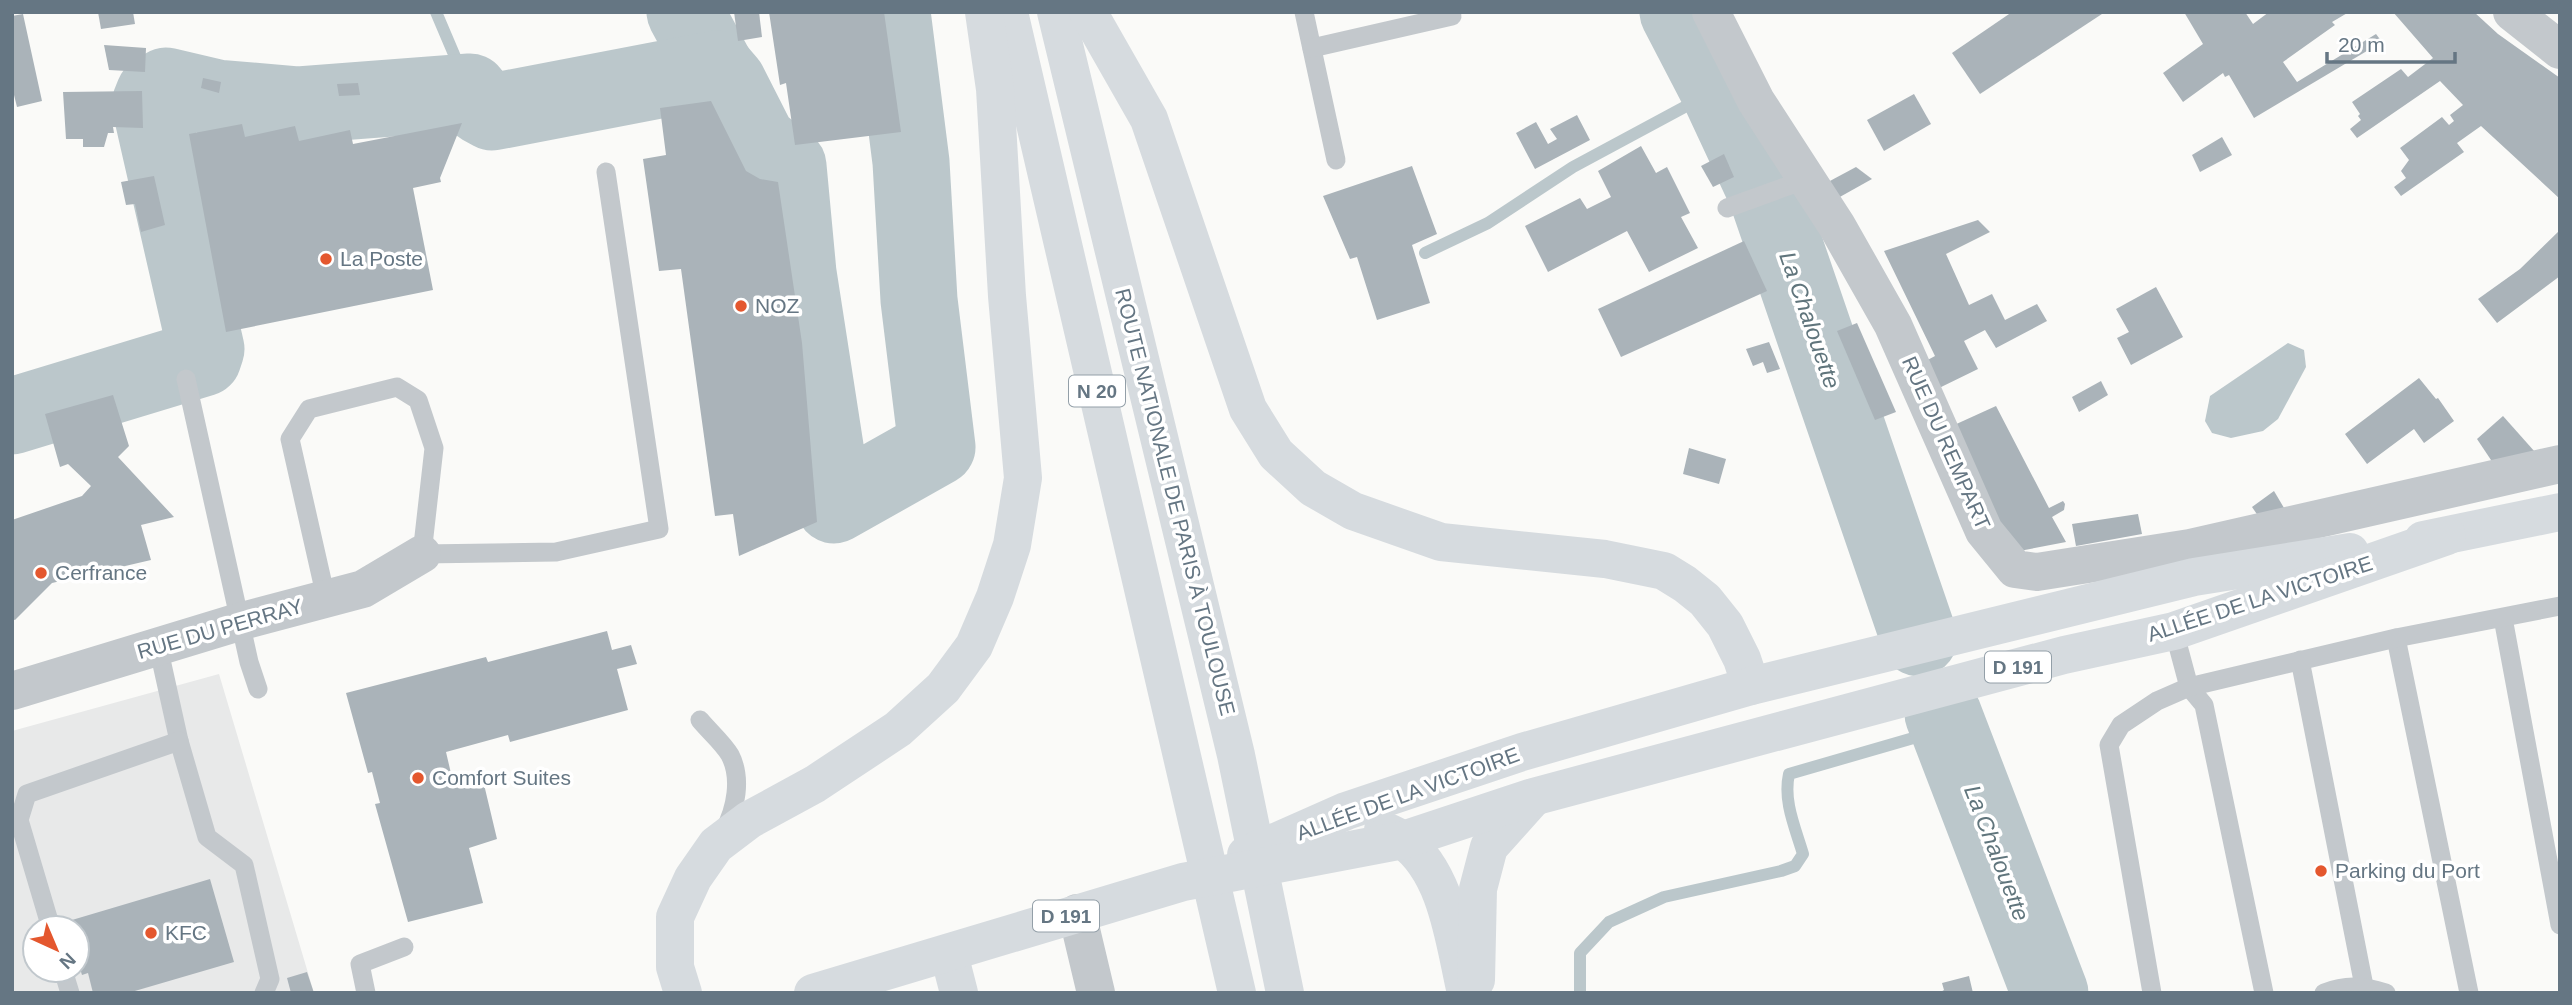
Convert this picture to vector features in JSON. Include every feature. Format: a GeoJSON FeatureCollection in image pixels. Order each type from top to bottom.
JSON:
{"type":"FeatureCollection","features":[{"type":"Feature","properties":{"kind":"main road"},"geometry":{"type":"LineString","coordinates":[[683,993],[675,967],[675,917],[693,878],[716,845],[749,820],[815,783],[898,729],[943,688],[974,646],[995,597],[1012,545],[1023,478],[1007,296],[995,89],[984,12]]}},
{"type":"Feature","properties":{"kind":"main road","name":"N 20"},"geometry":{"type":"LineString","coordinates":[[1009,12],[1234,982]]}},
{"type":"Feature","properties":{"kind":"main road","name":"ROUTE NATIONALE DE PARIS À TOULOUSE"},"geometry":{"type":"LineString","coordinates":[[1056,12],[1236,755],[1281,975]]}},
{"type":"Feature","properties":{"kind":"main road"},"geometry":{"type":"LineString","coordinates":[[1088,12],[1149,119],[1248,409],[1276,454],[1313,488],[1353,512],[1441,542],[1605,559],[1664,571],[1705,600],[1725,625],[1742,659],[1751,686]]}},
{"type":"Feature","properties":{"kind":"main road","name":"ALLÉE DE LA VICTOIRE"},"geometry":{"type":"LineString","coordinates":[[1183,882],[1346,811],[1522,752],[1751,686],[2194,577],[2447,536],[2560,512]]}},
{"type":"Feature","properties":{"kind":"main road","name":"ALLÉE DE LA VICTOIRE"},"geometry":{"type":"LineString","coordinates":[[1183,882],[1403,840],[1534,797],[2050,659],[2174,631],[2447,536]]}},
{"type":"Feature","properties":{"kind":"main road","name":"ALLÉE DE LA VICTOIRE"},"geometry":{"type":"LineString","coordinates":[[1583,784],[1626,749],[1736,716],[1751,686]]}},
{"type":"Feature","properties":{"kind":"main road"},"geometry":{"type":"LineString","coordinates":[[1476,993],[1478,889],[1489,847],[1534,797]]}},
{"type":"Feature","properties":{"kind":"main road"},"geometry":{"type":"LineString","coordinates":[[1346,811],[1403,840],[1427,867],[1444,901],[1466,993]]}},
{"type":"Feature","properties":{"kind":"main road","name":"D 191"},"geometry":{"type":"LineString","coordinates":[[813,993],[1183,882]]}},
{"type":"Feature","properties":{"kind":"main road"},"geometry":{"type":"LineString","coordinates":[[950,954],[959,993]]}},
{"type":"Feature","properties":{"kind":"street","name":"RUE DU REMPART"},"geometry":{"type":"LineString","coordinates":[[1711,12],[1756,101],[1837,226],[1893,326],[1984,531],[2015,569],[2037,572],[2190,548],[2560,464]]}},
{"type":"Feature","properties":{"kind":"street"},"geometry":{"type":"LineString","coordinates":[[2512,12],[2560,50]]}},
{"type":"Feature","properties":{"kind":"street","name":"RUE DU PERRAY"},"geometry":{"type":"LineString","coordinates":[[12,691],[242,621],[363,589],[422,554]]}},
{"type":"Feature","properties":{"kind":"street"},"geometry":{"type":"LineString","coordinates":[[1077,913],[1096,993]]}},
{"type":"Feature","properties":{"kind":"lane"},"geometry":{"type":"LineString","coordinates":[[1304,12],[1336,160]]}},
{"type":"Feature","properties":{"kind":"lane"},"geometry":{"type":"LineString","coordinates":[[1312,48],[1452,16]]}},
{"type":"Feature","properties":{"kind":"lane"},"geometry":{"type":"LineString","coordinates":[[326,598],[290,439],[309,409],[397,387],[418,400],[435,449],[422,554],[556,552],[659,529],[606,172]]}},
{"type":"Feature","properties":{"kind":"lane"},"geometry":{"type":"LineString","coordinates":[[1727,208],[1807,179]]}},
{"type":"Feature","properties":{"kind":"lane"},"geometry":{"type":"LineString","coordinates":[[186,379],[249,662],[258,690]]}},
{"type":"Feature","properties":{"kind":"lane"},"geometry":{"type":"LineString","coordinates":[[2152,993],[2109,745],[2121,725],[2157,701],[2189,687],[2396,638],[2560,606]]}},
{"type":"Feature","properties":{"kind":"lane"},"geometry":{"type":"LineString","coordinates":[[2503,618],[2560,925]]}},
{"type":"Feature","properties":{"kind":"lane"},"geometry":{"type":"LineString","coordinates":[[2174,631],[2189,687],[2204,705],[2264,993]]}},
{"type":"Feature","properties":{"kind":"lane"},"geometry":{"type":"LineString","coordinates":[[2396,638],[2469,993]]}},
{"type":"Feature","properties":{"kind":"lane"},"geometry":{"type":"LineString","coordinates":[[158,646],[179,741],[207,837],[244,865],[270,979],[264,993]]}},
{"type":"Feature","properties":{"kind":"lane"},"geometry":{"type":"LineString","coordinates":[[2300,660],[2364,986]]}},
{"type":"Feature","properties":{"kind":"lane"},"geometry":{"type":"LineString","coordinates":[[700,720],[730,755],[738,781],[729,820],[716,845]]}},
{"type":"Feature","properties":{"kind":"lane"},"geometry":{"type":"LineString","coordinates":[[47,914],[19,820],[27,794],[179,741]]}},
{"type":"Feature","properties":{"kind":"lane"},"geometry":{"type":"LineString","coordinates":[[366,993],[360,964],[404,947]]}},
{"type":"Feature","properties":{"kind":"lane"},"geometry":{"type":"LineString","coordinates":[[2324,993],[2342,986],[2364,986],[2386,993]]}},
{"type":"Feature","properties":{"kind":"shaded area"},"geometry":{"type":"Polygon","coordinates":[[[2288,343],[2304,350],[2306,367],[2278,419],[2263,431],[2231,438],[2212,433],[2205,421],[2210,396],[2288,343]]]}},
{"type":"Feature","properties":{"kind":"shaded area"},"geometry":{"type":"Polygon","coordinates":[[[219,674],[314,993],[12,993],[12,731],[219,674]]]}},
{"type":"Feature","properties":{"kind":"building"},"geometry":{"type":"Polygon","coordinates":[[[98,12],[133,12],[135,24],[101,29],[98,12]]]}},
{"type":"Feature","properties":{"kind":"building"},"geometry":{"type":"Polygon","coordinates":[[[734,12],[759,12],[762,37],[738,41],[734,12]]]}},
{"type":"Feature","properties":{"kind":"building"},"geometry":{"type":"Polygon","coordinates":[[[769,12],[884,12],[901,132],[795,145],[786,83],[780,85],[769,12]]]}},
{"type":"Feature","properties":{"kind":"building"},"geometry":{"type":"Polygon","coordinates":[[[2012,12],[2105,12],[1980,94],[1952,53],[2012,12]]]}},
{"type":"Feature","properties":{"kind":"building"},"geometry":{"type":"Polygon","coordinates":[[[2184,12],[2245,12],[2253,24],[2269,12],[2349,12],[2332,22],[2335,25],[2283,62],[2297,82],[2376,34],[2382,42],[2254,118],[2229,75],[2225,77],[2223,73],[2183,102],[2163,73],[2203,44],[2184,12]]]}},
{"type":"Feature","properties":{"kind":"building"},"geometry":{"type":"Polygon","coordinates":[[[2393,12],[2474,12],[2498,34],[2560,78],[2560,199],[2481,126],[2457,143],[2464,152],[2401,196],[2394,187],[2406,178],[2401,171],[2409,160],[2400,148],[2442,117],[2449,125],[2454,121],[2450,115],[2463,105],[2440,81],[2357,138],[2350,129],[2361,120],[2352,102],[2401,69],[2408,77],[2433,58],[2393,12]]]}},
{"type":"Feature","properties":{"kind":"building"},"geometry":{"type":"Polygon","coordinates":[[[23,14],[42,101],[17,107],[12,87],[12,16],[23,14]]]}},
{"type":"Feature","properties":{"kind":"building"},"geometry":{"type":"Polygon","coordinates":[[[104,45],[146,48],[145,72],[109,70],[104,45]]]}},
{"type":"Feature","properties":{"kind":"building"},"geometry":{"type":"Polygon","coordinates":[[[203,78],[221,82],[219,93],[201,88],[203,78]]]}},
{"type":"Feature","properties":{"kind":"building"},"geometry":{"type":"Polygon","coordinates":[[[358,83],[360,95],[339,96],[337,84],[358,83]]]}},
{"type":"Feature","properties":{"kind":"building"},"geometry":{"type":"Polygon","coordinates":[[[142,91],[143,128],[113,127],[114,133],[108,133],[104,147],[83,147],[83,139],[66,139],[63,92],[142,91]]]}},
{"type":"Feature","properties":{"kind":"building"},"geometry":{"type":"Polygon","coordinates":[[[1914,94],[1931,124],[1884,151],[1867,120],[1914,94]]]}},
{"type":"Feature","properties":{"kind":"building","name":"NOZ"},"geometry":{"type":"Polygon","coordinates":[[[711,101],[746,171],[760,179],[778,182],[802,343],[817,522],[739,556],[733,514],[715,516],[681,269],[659,271],[643,159],[666,155],[660,108],[711,101]]]}},
{"type":"Feature","properties":{"kind":"building"},"geometry":{"type":"Polygon","coordinates":[[[1577,115],[1590,140],[1535,169],[1516,133],[1536,122],[1548,144],[1557,139],[1550,129],[1577,115]]]}},
{"type":"Feature","properties":{"kind":"building"},"geometry":{"type":"Polygon","coordinates":[[[462,123],[440,178],[441,182],[413,188],[433,290],[226,332],[189,134],[242,124],[245,137],[295,126],[299,141],[350,130],[353,144],[462,123]]]}},
{"type":"Feature","properties":{"kind":"building"},"geometry":{"type":"Polygon","coordinates":[[[2222,137],[2232,155],[2200,172],[2192,155],[2222,137]]]}},
{"type":"Feature","properties":{"kind":"building"},"geometry":{"type":"Polygon","coordinates":[[[1641,146],[1656,173],[1667,167],[1690,213],[1681,217],[1698,248],[1649,272],[1627,231],[1548,272],[1525,226],[1580,198],[1587,209],[1611,197],[1598,171],[1641,146]]]}},
{"type":"Feature","properties":{"kind":"building"},"geometry":{"type":"Polygon","coordinates":[[[1724,154],[1734,177],[1713,187],[1701,166],[1724,154]]]}},
{"type":"Feature","properties":{"kind":"building"},"geometry":{"type":"Polygon","coordinates":[[[1412,166],[1437,234],[1412,245],[1430,303],[1377,320],[1357,257],[1350,259],[1323,196],[1412,166]]]}},
{"type":"Feature","properties":{"kind":"building"},"geometry":{"type":"Polygon","coordinates":[[[1856,167],[1872,179],[1838,198],[1828,182],[1856,167]]]}},
{"type":"Feature","properties":{"kind":"building"},"geometry":{"type":"Polygon","coordinates":[[[154,176],[165,225],[141,232],[135,204],[126,205],[121,182],[154,176]]]}},
{"type":"Feature","properties":{"kind":"building"},"geometry":{"type":"Polygon","coordinates":[[[1978,220],[1990,232],[1946,254],[1969,305],[1992,294],[2005,320],[2037,304],[2047,321],[1996,348],[1985,330],[1964,341],[1978,369],[1935,390],[1922,363],[1935,356],[1884,251],[1978,220]]]}},
{"type":"Feature","properties":{"kind":"building"},"geometry":{"type":"Polygon","coordinates":[[[2560,230],[2560,276],[2497,323],[2478,299],[2520,269],[2560,230]]]}},
{"type":"Feature","properties":{"kind":"building"},"geometry":{"type":"Polygon","coordinates":[[[1744,241],[1767,291],[1621,357],[1598,309],[1744,241]]]}},
{"type":"Feature","properties":{"kind":"building"},"geometry":{"type":"Polygon","coordinates":[[[2156,287],[2183,337],[2131,365],[2117,338],[2129,332],[2116,309],[2156,287]]]}},
{"type":"Feature","properties":{"kind":"building"},"geometry":{"type":"Polygon","coordinates":[[[1857,323],[1896,412],[1875,420],[1837,331],[1857,323]]]}},
{"type":"Feature","properties":{"kind":"building"},"geometry":{"type":"Polygon","coordinates":[[[1769,342],[1780,369],[1767,373],[1763,362],[1753,366],[1746,349],[1769,342]]]}},
{"type":"Feature","properties":{"kind":"building"},"geometry":{"type":"Polygon","coordinates":[[[2419,378],[2436,399],[2438,398],[2454,421],[2424,443],[2414,429],[2367,464],[2345,434],[2419,378]]]}},
{"type":"Feature","properties":{"kind":"building"},"geometry":{"type":"Polygon","coordinates":[[[2101,381],[2108,395],[2079,412],[2072,397],[2101,381]]]}},
{"type":"Feature","properties":{"kind":"building"},"geometry":{"type":"Polygon","coordinates":[[[113,395],[129,446],[118,457],[174,517],[141,525],[151,560],[52,583],[15,620],[12,619],[12,520],[82,496],[91,486],[68,464],[60,467],[45,414],[113,395]]]}},
{"type":"Feature","properties":{"kind":"building"},"geometry":{"type":"Polygon","coordinates":[[[1996,406],[2049,508],[2063,501],[2065,504],[2064,510],[2052,517],[2066,542],[2014,552],[1952,426],[1996,406]]]}},
{"type":"Feature","properties":{"kind":"building"},"geometry":{"type":"Polygon","coordinates":[[[2503,416],[2535,452],[2493,463],[2477,439],[2503,416]]]}},
{"type":"Feature","properties":{"kind":"building"},"geometry":{"type":"Polygon","coordinates":[[[1689,448],[1726,459],[1719,484],[1683,474],[1689,448]]]}},
{"type":"Feature","properties":{"kind":"building"},"geometry":{"type":"Polygon","coordinates":[[[2274,491],[2287,513],[2261,520],[2252,507],[2274,491]]]}},
{"type":"Feature","properties":{"kind":"building"},"geometry":{"type":"Polygon","coordinates":[[[2138,514],[2142,534],[2076,546],[2072,524],[2138,514]]]}},
{"type":"Feature","properties":{"kind":"building","name":"Comfort Suites"},"geometry":{"type":"Polygon","coordinates":[[[607,631],[612,650],[631,645],[637,664],[617,669],[628,710],[510,742],[508,735],[446,752],[453,782],[482,776],[497,839],[469,848],[483,903],[408,922],[375,804],[380,803],[372,772],[368,773],[346,693],[486,657],[488,662],[607,631]]]}},
{"type":"Feature","properties":{"kind":"building","name":"KFC"},"geometry":{"type":"Polygon","coordinates":[[[210,879],[234,962],[128,993],[93,993],[91,914],[210,879]]]}},
{"type":"Feature","properties":{"kind":"building"},"geometry":{"type":"Polygon","coordinates":[[[307,972],[314,993],[291,993],[287,978],[307,972]]]}},
{"type":"Feature","properties":{"kind":"building"},"geometry":{"type":"Polygon","coordinates":[[[1969,976],[1973,993],[1939,993],[1944,990],[1942,983],[1969,976]]]}},
{"type":"Feature","properties":{"kind":"waterway"},"geometry":{"type":"LineString","coordinates":[[436,12],[470,92]]}},
{"type":"Feature","properties":{"kind":"waterway"},"geometry":{"type":"LineString","coordinates":[[685,12],[716,69]]}},
{"type":"Feature","properties":{"kind":"waterway"},"geometry":{"type":"LineString","coordinates":[[12,416],[203,358],[206,349],[150,104],[154,94],[166,86],[217,98],[299,105],[470,92],[481,106],[492,112],[716,69],[728,83],[758,142],[788,166],[798,273],[834,505],[937,447],[919,300],[911,162],[892,12]]}},
{"type":"Feature","properties":{"kind":"waterway","name":"La Chalouette"},"geometry":{"type":"LineString","coordinates":[[1678,12],[1718,89],[1766,192],[1919,638]]}},
{"type":"Feature","properties":{"kind":"waterway"},"geometry":{"type":"LineString","coordinates":[[1425,253],[1488,223],[1573,167],[1718,89]]}},
{"type":"Feature","properties":{"kind":"waterway","name":"La Chalouette"},"geometry":{"type":"LineString","coordinates":[[1943,714],[2050,993]]}},
{"type":"Feature","properties":{"kind":"waterway"},"geometry":{"type":"LineString","coordinates":[[1580,993],[1580,953],[1609,922],[1664,897],[1795,866],[1803,854],[1789,804],[1789,774],[1948,728]]}},
{"type":"Feature","properties":{"kind":"place","name":"La Poste"},"geometry":{"type":"Point","coordinates":[326,259]}},
{"type":"Feature","properties":{"kind":"place","name":"NOZ"},"geometry":{"type":"Point","coordinates":[741,306]}},
{"type":"Feature","properties":{"kind":"place","name":"Cerfrance"},"geometry":{"type":"Point","coordinates":[41,573]}},
{"type":"Feature","properties":{"kind":"place","name":"Comfort Suites"},"geometry":{"type":"Point","coordinates":[418,778]}},
{"type":"Feature","properties":{"kind":"place","name":"Parking du Port"},"geometry":{"type":"Point","coordinates":[2321,871]}},
{"type":"Feature","properties":{"kind":"place","name":"KFC"},"geometry":{"type":"Point","coordinates":[151,933]}}]}
